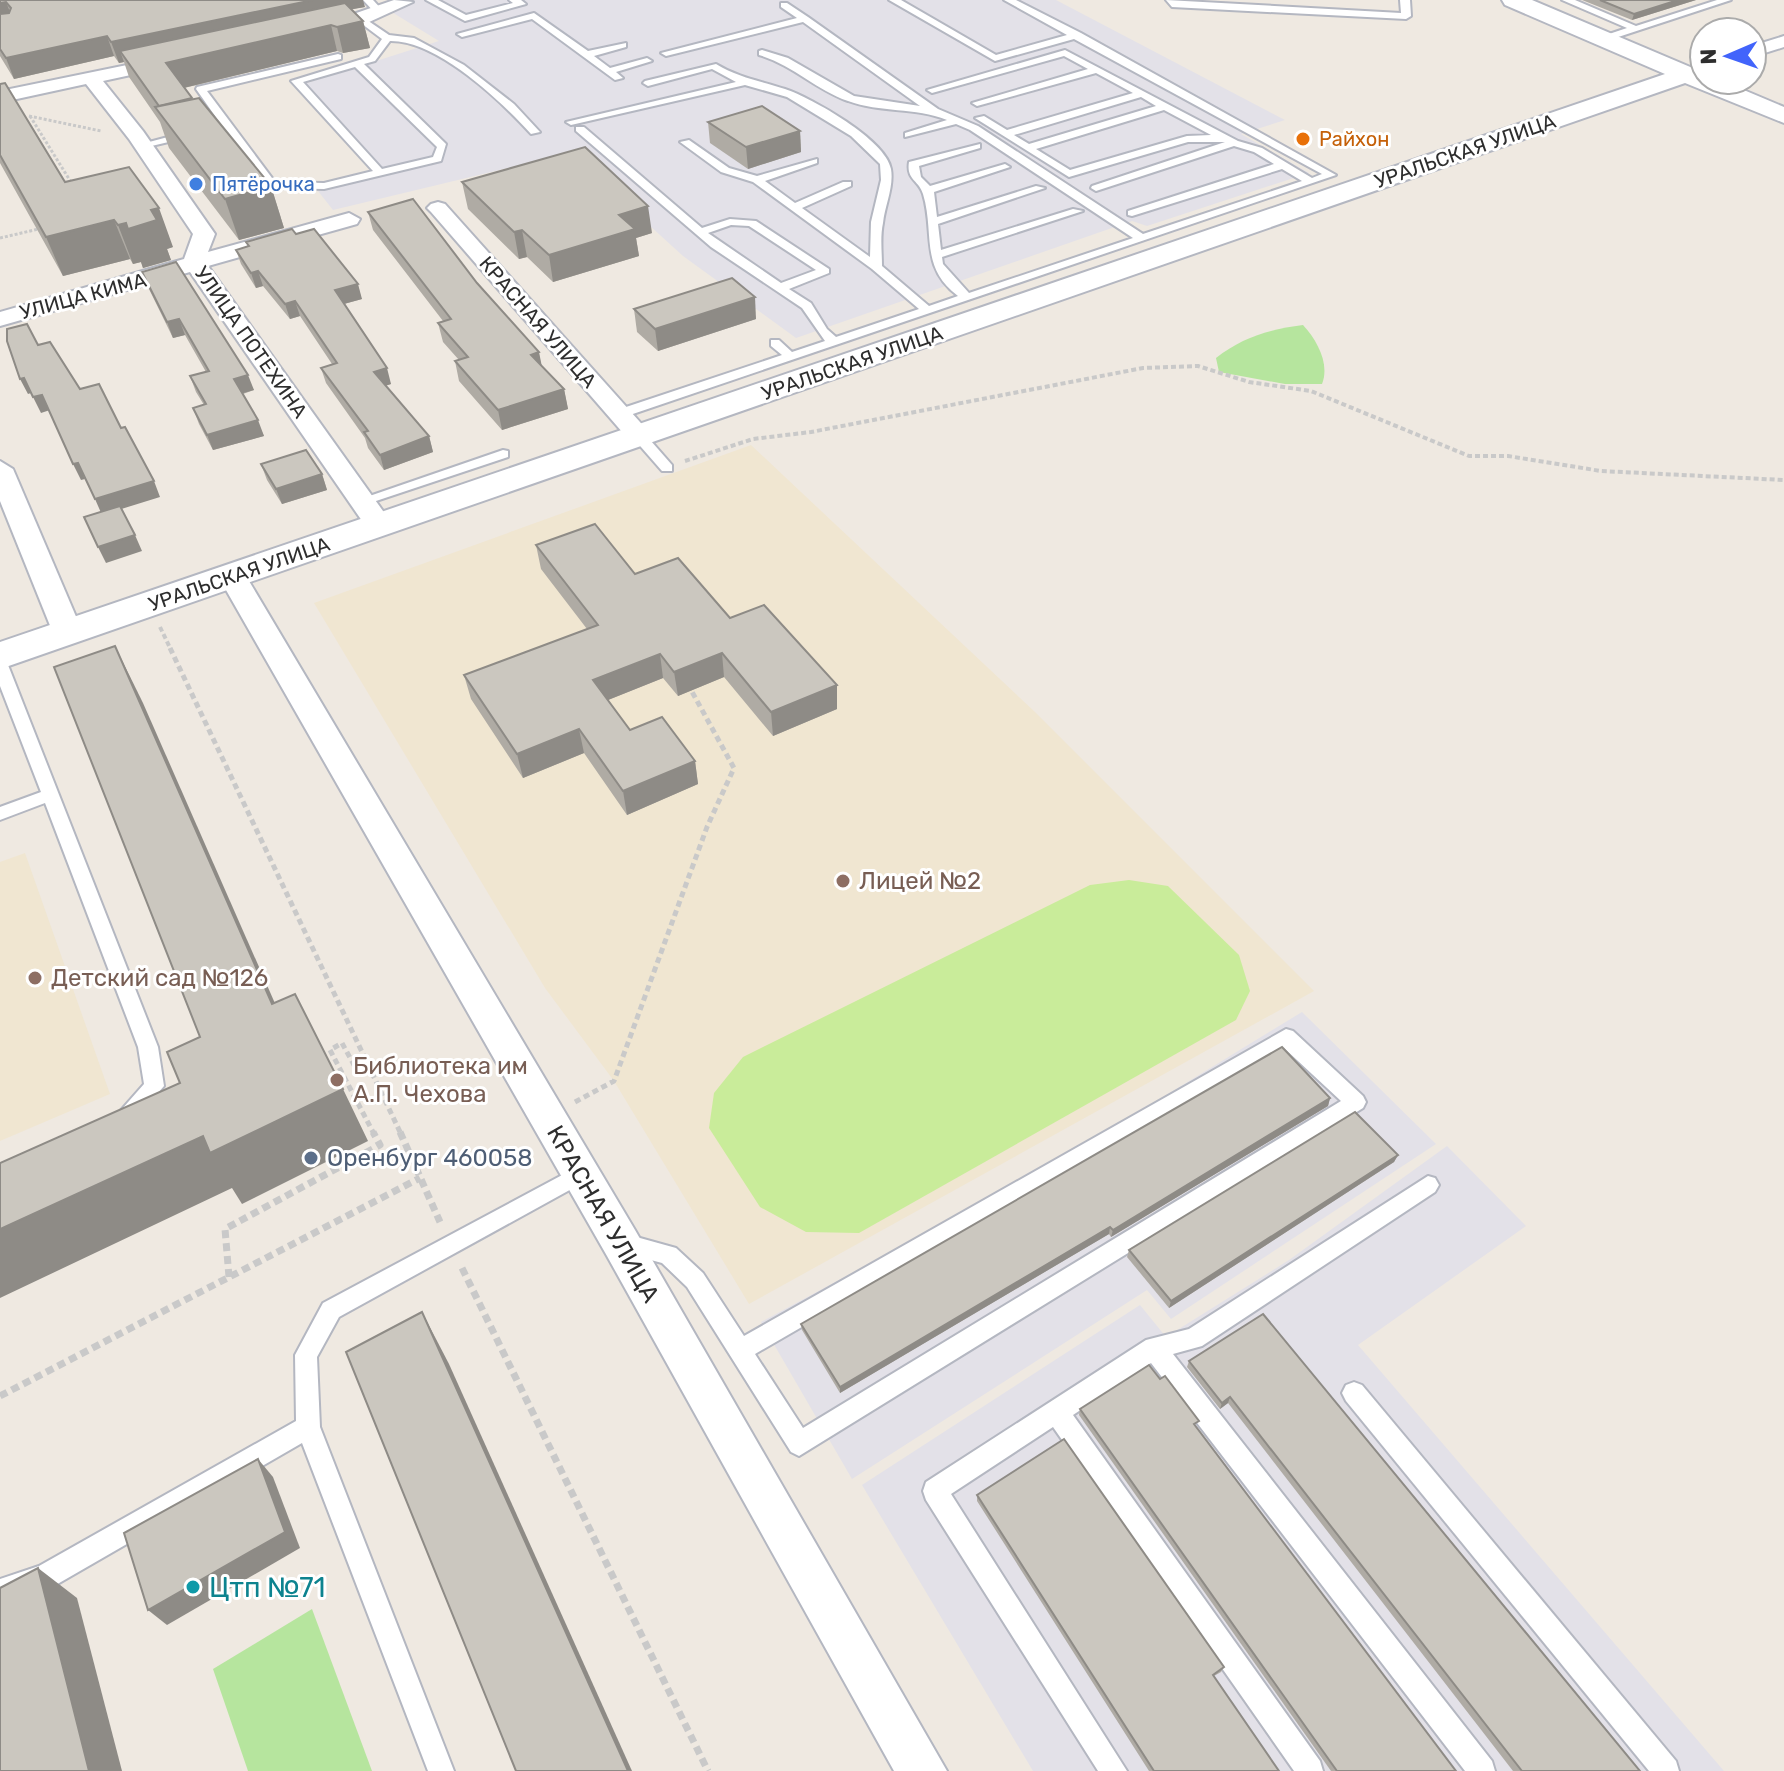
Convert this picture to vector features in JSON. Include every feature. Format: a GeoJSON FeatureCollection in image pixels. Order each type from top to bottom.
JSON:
{"type":"FeatureCollection","features":[{"type":"Feature","properties":{"kind":"street"},"geometry":{"type":"LineString","coordinates":[[300,33],[361,19],[374,6],[405,1]]}},
{"type":"Feature","properties":{"kind":"street"},"geometry":{"type":"LineString","coordinates":[[1519,1],[1603,39],[1688,69]]}},
{"type":"Feature","properties":{"kind":"street"},"geometry":{"type":"LineString","coordinates":[[1,97],[189,57]]}},
{"type":"Feature","properties":{"kind":"street","name":"УРАЛЬСКАЯ УЛИЦА"},"geometry":{"type":"LineString","coordinates":[[0,656],[379,525],[629,425],[1688,73]]}},
{"type":"Feature","properties":{"kind":"street","name":"УЛИЦА ПОТЕХИНА"},"geometry":{"type":"LineString","coordinates":[[91,78],[140,140],[204,234],[194,262],[379,525]]}},
{"type":"Feature","properties":{"kind":"street"},"geometry":{"type":"LineString","coordinates":[[1744,96],[1784,116]]}},
{"type":"Feature","properties":{"kind":"street","name":"КРАСНАЯ УЛИЦА"},"geometry":{"type":"LineString","coordinates":[[438,208],[629,425]]}},
{"type":"Feature","properties":{"kind":"street","name":"УЛИЦА КИМА"},"geometry":{"type":"LineString","coordinates":[[0,319],[349,219]]}},
{"type":"Feature","properties":{"kind":"street"},"geometry":{"type":"LineString","coordinates":[[0,469],[68,633]]}},
{"type":"Feature","properties":{"kind":"street","name":"КРАСНАЯ УЛИЦА"},"geometry":{"type":"LineString","coordinates":[[232,576],[621,1243],[922,1771]]}},
{"type":"Feature","properties":{"kind":"lane"},"geometry":{"type":"LineString","coordinates":[[431,0],[481,29]]}},
{"type":"Feature","properties":{"kind":"lane"},"geometry":{"type":"LineString","coordinates":[[465,18],[534,0]]}},
{"type":"Feature","properties":{"kind":"lane"},"geometry":{"type":"LineString","coordinates":[[894,0],[995,58],[1078,35]]}},
{"type":"Feature","properties":{"kind":"lane"},"geometry":{"type":"LineString","coordinates":[[667,468],[629,425],[791,357],[1331,175],[1009,0]]}},
{"type":"Feature","properties":{"kind":"lane"},"geometry":{"type":"LineString","coordinates":[[1171,0],[1172,4],[1406,16],[1405,0]]}},
{"type":"Feature","properties":{"kind":"lane"},"geometry":{"type":"LineString","coordinates":[[1567,0],[1636,29]]}},
{"type":"Feature","properties":{"kind":"lane"},"geometry":{"type":"LineString","coordinates":[[1603,39],[1726,0]]}},
{"type":"Feature","properties":{"kind":"lane"},"geometry":{"type":"LineString","coordinates":[[784,5],[934,111],[974,128],[1142,239]]}},
{"type":"Feature","properties":{"kind":"lane"},"geometry":{"type":"LineString","coordinates":[[462,34],[534,16],[618,78]]}},
{"type":"Feature","properties":{"kind":"lane"},"geometry":{"type":"LineString","coordinates":[[361,19],[387,38],[410,39],[453,64],[520,114],[535,132]]}},
{"type":"Feature","properties":{"kind":"lane"},"geometry":{"type":"LineString","coordinates":[[666,53],[805,19]]}},
{"type":"Feature","properties":{"kind":"lane"},"geometry":{"type":"LineString","coordinates":[[381,174],[296,81],[372,59],[387,38]]}},
{"type":"Feature","properties":{"kind":"lane"},"geometry":{"type":"LineString","coordinates":[[586,55],[623,45]]}},
{"type":"Feature","properties":{"kind":"lane"},"geometry":{"type":"LineString","coordinates":[[359,65],[442,146],[437,159],[324,186],[272,185],[201,89],[378,48]]}},
{"type":"Feature","properties":{"kind":"lane"},"geometry":{"type":"LineString","coordinates":[[762,53],[785,60],[851,99],[934,111]]}},
{"type":"Feature","properties":{"kind":"lane"},"geometry":{"type":"LineString","coordinates":[[932,90],[1065,53],[1228,140],[1258,150],[1310,181]]}},
{"type":"Feature","properties":{"kind":"lane"},"geometry":{"type":"LineString","coordinates":[[609,71],[647,61]]}},
{"type":"Feature","properties":{"kind":"lane"},"geometry":{"type":"LineString","coordinates":[[648,83],[713,66],[741,84],[782,91],[836,121],[880,155],[886,164],[886,174],[876,230],[876,267]]}},
{"type":"Feature","properties":{"kind":"lane"},"geometry":{"type":"LineString","coordinates":[[977,103],[1096,70]]}},
{"type":"Feature","properties":{"kind":"lane"},"geometry":{"type":"LineString","coordinates":[[741,84],[576,125],[700,232],[807,306],[822,331],[835,343]]}},
{"type":"Feature","properties":{"kind":"lane"},"geometry":{"type":"LineString","coordinates":[[1006,134],[1142,94]]}},
{"type":"Feature","properties":{"kind":"lane"},"geometry":{"type":"LineString","coordinates":[[1028,148],[1165,106]]}},
{"type":"Feature","properties":{"kind":"lane"},"geometry":{"type":"LineString","coordinates":[[980,118],[1069,174],[1187,139],[1228,140]]}},
{"type":"Feature","properties":{"kind":"lane"},"geometry":{"type":"LineString","coordinates":[[909,135],[955,121]]}},
{"type":"Feature","properties":{"kind":"lane"},"geometry":{"type":"LineString","coordinates":[[140,140],[226,125]]}},
{"type":"Feature","properties":{"kind":"lane"},"geometry":{"type":"LineString","coordinates":[[1096,188],[1228,140]]}},
{"type":"Feature","properties":{"kind":"lane"},"geometry":{"type":"LineString","coordinates":[[685,142],[725,170],[757,180],[876,267],[928,311]]}},
{"type":"Feature","properties":{"kind":"lane"},"geometry":{"type":"LineString","coordinates":[[968,298],[937,264],[928,190],[916,178],[913,164],[976,146]]}},
{"type":"Feature","properties":{"kind":"lane"},"geometry":{"type":"LineString","coordinates":[[757,180],[813,161]]}},
{"type":"Feature","properties":{"kind":"lane"},"geometry":{"type":"LineString","coordinates":[[1132,213],[1282,165]]}},
{"type":"Feature","properties":{"kind":"lane"},"geometry":{"type":"LineString","coordinates":[[928,190],[1005,167]]}},
{"type":"Feature","properties":{"kind":"lane"},"geometry":{"type":"LineString","coordinates":[[794,207],[847,184]]}},
{"type":"Feature","properties":{"kind":"lane"},"geometry":{"type":"LineString","coordinates":[[932,222],[1040,188]]}},
{"type":"Feature","properties":{"kind":"lane"},"geometry":{"type":"LineString","coordinates":[[936,255],[1077,211]]}},
{"type":"Feature","properties":{"kind":"lane"},"geometry":{"type":"LineString","coordinates":[[700,232],[730,222],[752,223],[825,271],[779,288]]}},
{"type":"Feature","properties":{"kind":"lane"},"geometry":{"type":"LineString","coordinates":[[775,343],[791,357]]}},
{"type":"Feature","properties":{"kind":"lane"},"geometry":{"type":"LineString","coordinates":[[362,501],[503,454]]}},
{"type":"Feature","properties":{"kind":"lane"},"geometry":{"type":"LineString","coordinates":[[0,665],[148,1047],[154,1086],[127,1117],[113,1124]]}},
{"type":"Feature","properties":{"kind":"lane"},"geometry":{"type":"LineString","coordinates":[[0,814],[49,795]]}},
{"type":"Feature","properties":{"kind":"lane"},"geometry":{"type":"LineString","coordinates":[[621,1243],[668,1255],[695,1280],[799,1444],[1356,1102],[1286,1037],[741,1350]]}},
{"type":"Feature","properties":{"kind":"lane"},"geometry":{"type":"LineString","coordinates":[[441,1771],[308,1427],[306,1355],[331,1310],[579,1175]]}},
{"type":"Feature","properties":{"kind":"lane"},"geometry":{"type":"LineString","coordinates":[[1114,1771],[935,1491],[1154,1348],[1194,1338],[1428,1185]]}},
{"type":"Feature","properties":{"kind":"lane"},"geometry":{"type":"LineString","coordinates":[[1154,1348],[1482,1771]]}},
{"type":"Feature","properties":{"kind":"lane"},"geometry":{"type":"LineString","coordinates":[[1354,1393],[1666,1771]]}},
{"type":"Feature","properties":{"kind":"lane"},"geometry":{"type":"LineString","coordinates":[[1056,1411],[1310,1771]]}},
{"type":"Feature","properties":{"kind":"lane"},"geometry":{"type":"LineString","coordinates":[[0,1592],[45,1577],[308,1427]]}},
{"type":"Feature","properties":{"kind":"path"},"geometry":{"type":"LineString","coordinates":[[15,119],[30,116],[140,140]]}},
{"type":"Feature","properties":{"kind":"path"},"geometry":{"type":"LineString","coordinates":[[30,116],[77,193]]}},
{"type":"Feature","properties":{"kind":"path"},"geometry":{"type":"LineString","coordinates":[[0,238],[45,227]]}},
{"type":"Feature","properties":{"kind":"path"},"geometry":{"type":"LineString","coordinates":[[667,468],[720,447],[753,439],[811,432],[1143,368],[1198,366],[1249,382],[1311,391],[1469,456],[1508,456],[1601,471],[1784,480]]}},
{"type":"Feature","properties":{"kind":"path"},"geometry":{"type":"LineString","coordinates":[[158,623],[374,1074],[450,1243],[708,1771]]}},
{"type":"Feature","properties":{"kind":"path"},"geometry":{"type":"LineString","coordinates":[[547,1118],[614,1081],[707,827],[734,768],[691,690]]}},
{"type":"Feature","properties":{"kind":"path"},"geometry":{"type":"LineString","coordinates":[[229,1277],[225,1229],[380,1145],[330,1050],[342,1043],[354,1065],[374,1074]]}},
{"type":"Feature","properties":{"kind":"path"},"geometry":{"type":"LineString","coordinates":[[0,1396],[420,1178]]}},
{"type":"Feature","properties":{"kind":"shaded area"},"geometry":{"type":"Polygon","coordinates":[[[415,0],[1056,0],[1285,120],[1241,134],[1309,173],[1147,226],[1132,221],[796,338],[683,256],[570,153],[333,210],[318,191],[382,173],[304,84],[439,41],[390,11],[415,0]]]}},
{"type":"Feature","properties":{"kind":"shaded area","name":"Лицей №2"},"geometry":{"type":"Polygon","coordinates":[[[751,445],[1035,712],[1314,991],[749,1304],[614,1081],[545,988],[314,603],[751,445]]]}},
{"type":"Feature","properties":{"kind":"shaded area","name":"Детский сад №126"},"geometry":{"type":"Polygon","coordinates":[[[25,853],[110,1094],[0,1141],[0,862],[25,853]]]}},
{"type":"Feature","properties":{"kind":"shaded area"},"geometry":{"type":"Polygon","coordinates":[[[1302,1012],[1436,1144],[1171,1319],[1147,1290],[852,1479],[761,1322],[1047,1168],[1302,1012]]]}},
{"type":"Feature","properties":{"kind":"shaded area"},"geometry":{"type":"Polygon","coordinates":[[[1447,1146],[1526,1226],[1358,1345],[1724,1771],[1033,1771],[862,1485],[1140,1305],[1166,1337],[1289,1260],[1447,1146]]]}},
{"type":"Feature","properties":{"kind":"green space"},"geometry":{"type":"Polygon","coordinates":[[[1303,325],[1321,353],[1324,368],[1322,384],[1285,384],[1219,372],[1216,358],[1236,345],[1268,332],[1303,325]]]}},
{"type":"Feature","properties":{"kind":"green space"},"geometry":{"type":"Polygon","coordinates":[[[1129,880],[1168,886],[1239,955],[1250,991],[1236,1020],[859,1233],[806,1232],[760,1207],[709,1128],[714,1093],[743,1057],[1090,885],[1129,880]]]}},
{"type":"Feature","properties":{"kind":"green space"},"geometry":{"type":"Polygon","coordinates":[[[312,1609],[372,1771],[248,1771],[213,1669],[312,1609]]]}},
{"type":"Feature","properties":{"kind":"building"},"geometry":{"type":"Polygon","coordinates":[[[0,0],[313,0],[111,42],[107,36],[6,58],[0,49],[0,14],[9,13],[11,8],[6,2],[0,3],[0,0]]]}},
{"type":"Feature","properties":{"kind":"building"},"geometry":{"type":"Polygon","coordinates":[[[1600,0],[1678,0],[1634,14],[1600,0]]]}},
{"type":"Feature","properties":{"kind":"building"},"geometry":{"type":"Polygon","coordinates":[[[345,3],[363,21],[337,27],[331,25],[166,63],[192,98],[159,106],[120,51],[345,3]]]}},
{"type":"Feature","properties":{"kind":"building"},"geometry":{"type":"Polygon","coordinates":[[[5,83],[65,182],[129,167],[159,208],[151,210],[157,220],[128,229],[126,223],[118,225],[114,220],[46,237],[0,155],[0,84],[5,83]]]}},
{"type":"Feature","properties":{"kind":"building"},"geometry":{"type":"Polygon","coordinates":[[[199,98],[271,186],[225,199],[155,107],[199,98]]]}},
{"type":"Feature","properties":{"kind":"building"},"geometry":{"type":"Polygon","coordinates":[[[762,106],[800,131],[746,147],[708,122],[762,106]]]}},
{"type":"Feature","properties":{"kind":"building"},"geometry":{"type":"Polygon","coordinates":[[[585,147],[648,206],[619,215],[635,229],[549,255],[522,230],[514,232],[462,182],[585,147]]]}},
{"type":"Feature","properties":{"kind":"building"},"geometry":{"type":"Polygon","coordinates":[[[413,199],[477,283],[539,352],[531,355],[564,389],[498,410],[455,361],[468,357],[438,323],[451,319],[368,212],[413,199]]]}},
{"type":"Feature","properties":{"kind":"building"},"geometry":{"type":"Polygon","coordinates":[[[292,229],[296,234],[314,229],[358,284],[335,290],[387,368],[374,372],[429,436],[380,455],[364,432],[368,431],[321,368],[337,363],[295,301],[285,304],[258,271],[251,273],[236,250],[249,246],[246,242],[292,229]]]}},
{"type":"Feature","properties":{"kind":"building"},"geometry":{"type":"Polygon","coordinates":[[[176,262],[248,375],[234,379],[258,420],[207,435],[193,408],[206,404],[190,376],[209,371],[179,319],[167,322],[142,272],[176,262]]]}},
{"type":"Feature","properties":{"kind":"building"},"geometry":{"type":"Polygon","coordinates":[[[732,278],[755,297],[655,329],[634,309],[732,278]]]}},
{"type":"Feature","properties":{"kind":"building"},"geometry":{"type":"Polygon","coordinates":[[[27,324],[38,345],[50,342],[80,389],[99,384],[121,428],[125,427],[154,481],[95,499],[78,463],[73,464],[42,395],[33,397],[24,378],[20,379],[7,341],[7,329],[27,324]]]}},
{"type":"Feature","properties":{"kind":"building"},"geometry":{"type":"Polygon","coordinates":[[[306,450],[322,474],[276,489],[261,464],[306,450]]]}},
{"type":"Feature","properties":{"kind":"building"},"geometry":{"type":"Polygon","coordinates":[[[120,506],[135,535],[98,547],[84,517],[120,506]]]}},
{"type":"Feature","properties":{"kind":"building"},"geometry":{"type":"Polygon","coordinates":[[[595,524],[635,574],[678,558],[730,618],[764,605],[837,685],[771,712],[722,653],[674,672],[660,654],[593,680],[630,730],[662,717],[695,761],[623,791],[579,729],[517,754],[464,675],[598,625],[536,545],[595,524]]]}},
{"type":"Feature","properties":{"kind":"building"},"geometry":{"type":"Polygon","coordinates":[[[115,646],[272,1004],[295,994],[343,1089],[210,1153],[203,1136],[0,1229],[0,1163],[180,1083],[167,1052],[200,1037],[54,667],[115,646]]]}},
{"type":"Feature","properties":{"kind":"building"},"geometry":{"type":"Polygon","coordinates":[[[1282,1047],[1330,1098],[1113,1230],[1110,1227],[840,1387],[801,1324],[1282,1047]]]}},
{"type":"Feature","properties":{"kind":"building"},"geometry":{"type":"Polygon","coordinates":[[[1355,1112],[1398,1155],[1171,1301],[1129,1250],[1355,1112]]]}},
{"type":"Feature","properties":{"kind":"building"},"geometry":{"type":"Polygon","coordinates":[[[422,1312],[628,1771],[516,1771],[346,1352],[422,1312]]]}},
{"type":"Feature","properties":{"kind":"building"},"geometry":{"type":"Polygon","coordinates":[[[1263,1314],[1640,1771],[1522,1771],[1230,1397],[1222,1403],[1189,1361],[1263,1314]]]}},
{"type":"Feature","properties":{"kind":"building"},"geometry":{"type":"Polygon","coordinates":[[[1149,1365],[1160,1379],[1165,1376],[1199,1421],[1194,1424],[1456,1771],[1337,1771],[1080,1409],[1149,1365]]]}},
{"type":"Feature","properties":{"kind":"building"},"geometry":{"type":"Polygon","coordinates":[[[1064,1439],[1224,1667],[1213,1675],[1279,1771],[1154,1771],[977,1495],[1064,1439]]]}},
{"type":"Feature","properties":{"kind":"building","name":"Цтп №71"},"geometry":{"type":"Polygon","coordinates":[[[258,1459],[285,1532],[148,1610],[124,1533],[258,1459]]]}},
{"type":"Feature","properties":{"kind":"building"},"geometry":{"type":"Polygon","coordinates":[[[38,1568],[89,1771],[0,1771],[0,1588],[38,1568]]]}},
{"type":"Feature","properties":{"kind":"place","name":"Райхон"},"geometry":{"type":"Point","coordinates":[1303,139]}},
{"type":"Feature","properties":{"kind":"place","name":"Пятёрочка"},"geometry":{"type":"Point","coordinates":[196,184]}},
{"type":"Feature","properties":{"kind":"place","name":"Лицей №2"},"geometry":{"type":"Point","coordinates":[843,881]}},
{"type":"Feature","properties":{"kind":"place","name":"Детский сад №126"},"geometry":{"type":"Point","coordinates":[35,978]}},
{"type":"Feature","properties":{"kind":"place","name":"Библиотека им А.П. Чехова"},"geometry":{"type":"Point","coordinates":[337,1080]}},
{"type":"Feature","properties":{"kind":"place","name":"Оренбург 460058"},"geometry":{"type":"Point","coordinates":[311,1158]}},
{"type":"Feature","properties":{"kind":"place","name":"Цтп №71"},"geometry":{"type":"Point","coordinates":[193,1587]}}]}
